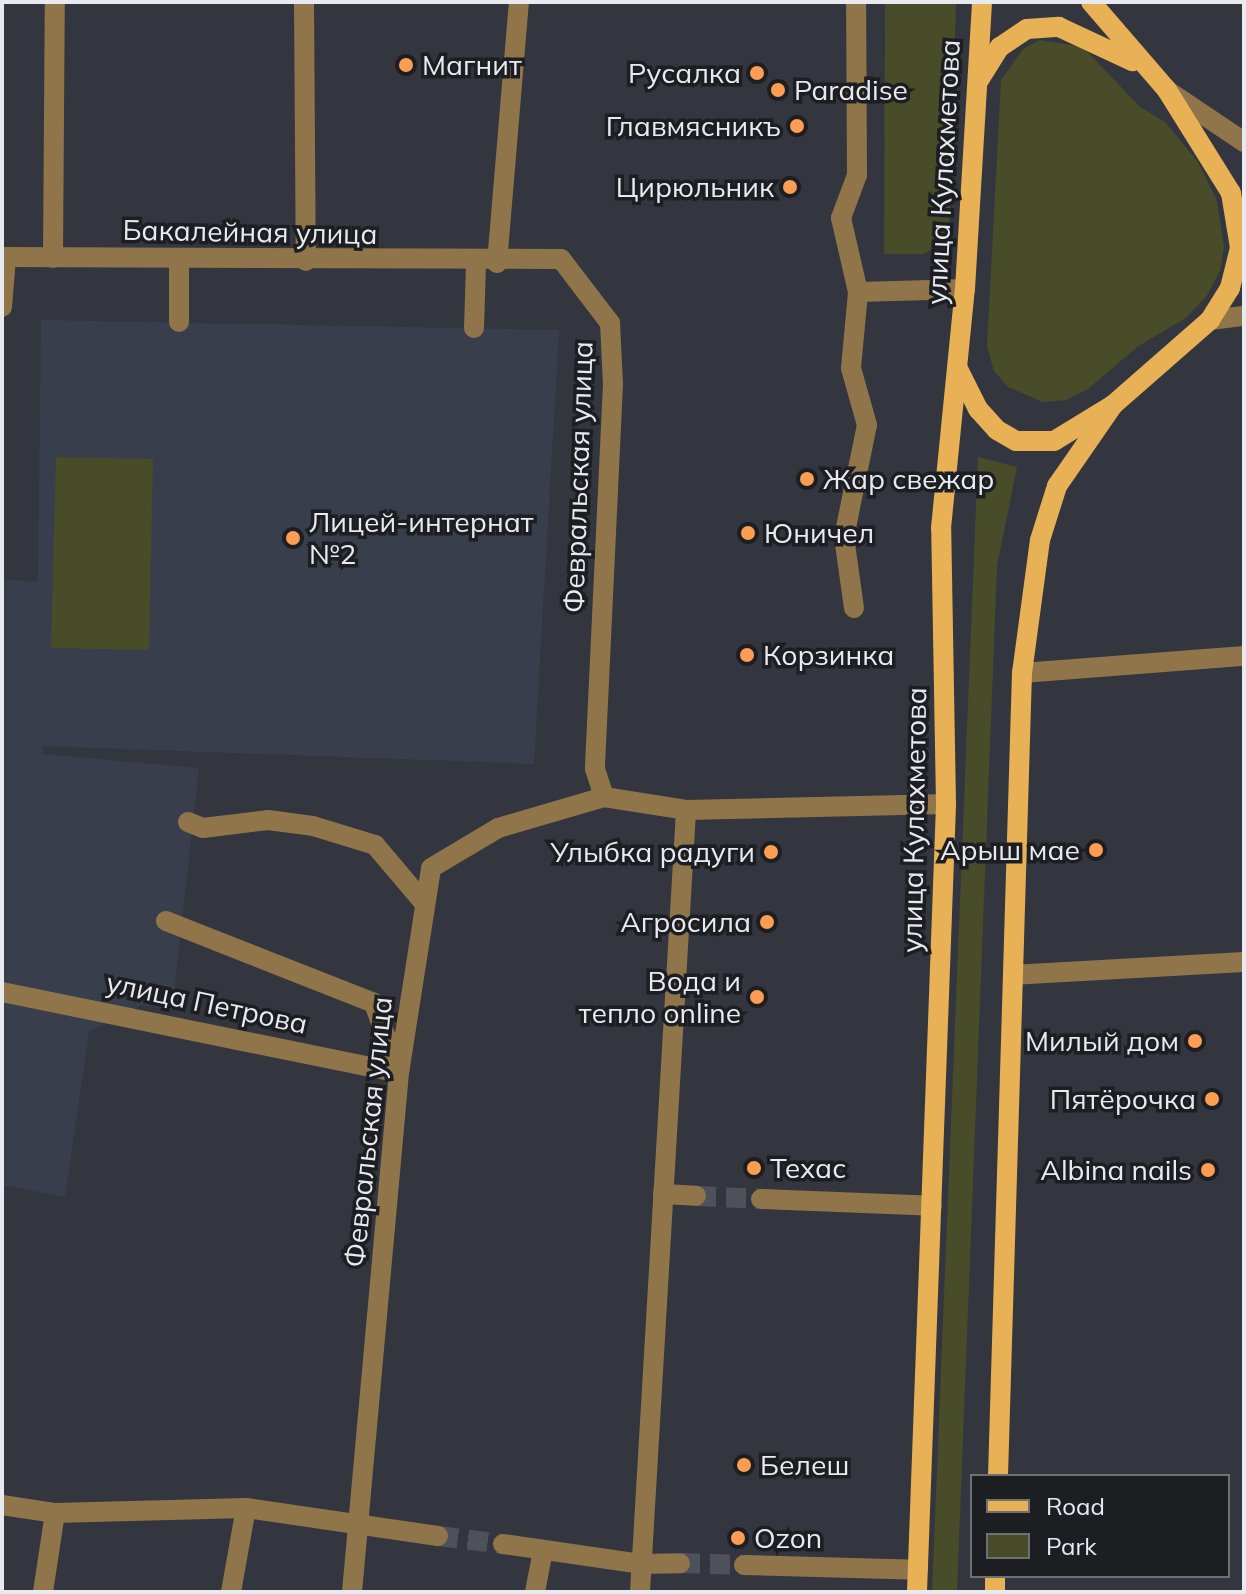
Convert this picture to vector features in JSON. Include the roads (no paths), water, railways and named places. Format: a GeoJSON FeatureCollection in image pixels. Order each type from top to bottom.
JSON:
{"type":"FeatureCollection","features":[{"type":"Feature","properties":{"kind":"main road","name":"улица Кулахметова"},"geometry":{"type":"LineString","coordinates":[[917,1592],[946,804],[941,528],[965,289],[982,2]]}},
{"type":"Feature","properties":{"kind":"main road"},"geometry":{"type":"LineString","coordinates":[[958,369],[978,409],[1016,441],[1054,441],[1113,405],[1210,320],[1230,288],[1240,248],[1231,193],[1167,90],[1145,69],[1091,2]]}},
{"type":"Feature","properties":{"kind":"main road"},"geometry":{"type":"LineString","coordinates":[[976,83],[1000,47],[1027,29],[1059,27],[1091,37],[1145,69]]}},
{"type":"Feature","properties":{"kind":"main road"},"geometry":{"type":"LineString","coordinates":[[998,1474],[1022,673],[1040,540],[1057,486],[1113,405]]}},
{"type":"Feature","properties":{"kind":"street"},"geometry":{"type":"LineString","coordinates":[[53,258],[55,2]]}},
{"type":"Feature","properties":{"kind":"street"},"geometry":{"type":"LineString","coordinates":[[304,2],[306,261]]}},
{"type":"Feature","properties":{"kind":"street"},"geometry":{"type":"LineString","coordinates":[[497,263],[519,2]]}},
{"type":"Feature","properties":{"kind":"street"},"geometry":{"type":"LineString","coordinates":[[854,608],[844,537],[867,425],[851,368],[858,292],[841,218],[857,175],[856,2]]}},
{"type":"Feature","properties":{"kind":"street"},"geometry":{"type":"LineString","coordinates":[[1167,90],[1244,142]]}},
{"type":"Feature","properties":{"kind":"street"},"geometry":{"type":"LineString","coordinates":[[2,307],[4,257]]}},
{"type":"Feature","properties":{"kind":"street","name":"Бакалейная улица"},"geometry":{"type":"LineString","coordinates":[[4,257],[497,263]]}},
{"type":"Feature","properties":{"kind":"street"},"geometry":{"type":"LineString","coordinates":[[179,258],[179,322]]}},
{"type":"Feature","properties":{"kind":"street","name":"Февральская улица"},"geometry":{"type":"LineString","coordinates":[[497,263],[561,259],[610,323],[613,384],[595,769],[604,797]]}},
{"type":"Feature","properties":{"kind":"street"},"geometry":{"type":"LineString","coordinates":[[474,328],[476,263]]}},
{"type":"Feature","properties":{"kind":"street"},"geometry":{"type":"LineString","coordinates":[[858,292],[965,289]]}},
{"type":"Feature","properties":{"kind":"street"},"geometry":{"type":"LineString","coordinates":[[1210,320],[1244,316]]}},
{"type":"Feature","properties":{"kind":"street"},"geometry":{"type":"LineString","coordinates":[[1022,673],[1244,656]]}},
{"type":"Feature","properties":{"kind":"street","name":"Февральская улица"},"geometry":{"type":"LineString","coordinates":[[352,1592],[399,1073],[431,868],[498,828],[604,797],[686,810],[946,804]]}},
{"type":"Feature","properties":{"kind":"street"},"geometry":{"type":"LineString","coordinates":[[640,1592],[686,810]]}},
{"type":"Feature","properties":{"kind":"street"},"geometry":{"type":"LineString","coordinates":[[188,822],[203,828],[268,820],[298,824],[375,845],[425,904]]}},
{"type":"Feature","properties":{"kind":"street"},"geometry":{"type":"LineString","coordinates":[[166,921],[374,1003],[399,1073]]}},
{"type":"Feature","properties":{"kind":"street"},"geometry":{"type":"LineString","coordinates":[[1013,975],[1244,962]]}},
{"type":"Feature","properties":{"kind":"street","name":"улица Петрова"},"geometry":{"type":"LineString","coordinates":[[2,992],[399,1073]]}},
{"type":"Feature","properties":{"kind":"street"},"geometry":{"type":"LineString","coordinates":[[663,1194],[696,1196]]}},
{"type":"Feature","properties":{"kind":"street"},"geometry":{"type":"LineString","coordinates":[[761,1199],[932,1206]]}},
{"type":"Feature","properties":{"kind":"street"},"geometry":{"type":"LineString","coordinates":[[2,1505],[55,1513],[246,1508],[438,1536]]}},
{"type":"Feature","properties":{"kind":"street"},"geometry":{"type":"LineString","coordinates":[[231,1592],[246,1508]]}},
{"type":"Feature","properties":{"kind":"street"},"geometry":{"type":"LineString","coordinates":[[43,1592],[55,1513]]}},
{"type":"Feature","properties":{"kind":"street"},"geometry":{"type":"LineString","coordinates":[[503,1544],[641,1564],[680,1563]]}},
{"type":"Feature","properties":{"kind":"street"},"geometry":{"type":"LineString","coordinates":[[535,1592],[543,1550]]}},
{"type":"Feature","properties":{"kind":"street"},"geometry":{"type":"LineString","coordinates":[[744,1565],[918,1570]]}},
{"type":"Feature","properties":{"kind":"tunnel"},"geometry":{"type":"LineString","coordinates":[[696,1196],[761,1199]]}},
{"type":"Feature","properties":{"kind":"tunnel"},"geometry":{"type":"LineString","coordinates":[[438,1536],[503,1544]]}},
{"type":"Feature","properties":{"kind":"tunnel"},"geometry":{"type":"LineString","coordinates":[[680,1563],[744,1565]]}},
{"type":"Feature","properties":{"kind":"place","name":"Магнит"},"geometry":{"type":"Point","coordinates":[406,65]}},
{"type":"Feature","properties":{"kind":"place","name":"Русалка"},"geometry":{"type":"Point","coordinates":[757,73]}},
{"type":"Feature","properties":{"kind":"place","name":"Paradise"},"geometry":{"type":"Point","coordinates":[778,90]}},
{"type":"Feature","properties":{"kind":"place","name":"Главмясникъ"},"geometry":{"type":"Point","coordinates":[797,126]}},
{"type":"Feature","properties":{"kind":"place","name":"Цирюльник"},"geometry":{"type":"Point","coordinates":[790,187]}},
{"type":"Feature","properties":{"kind":"place","name":"Жар свежар"},"geometry":{"type":"Point","coordinates":[807,479]}},
{"type":"Feature","properties":{"kind":"place","name":"Юничел"},"geometry":{"type":"Point","coordinates":[748,533]}},
{"type":"Feature","properties":{"kind":"place","name":"Лицей-интернат №2"},"geometry":{"type":"Point","coordinates":[293,538]}},
{"type":"Feature","properties":{"kind":"place","name":"Корзинка"},"geometry":{"type":"Point","coordinates":[747,655]}},
{"type":"Feature","properties":{"kind":"place","name":"Арыш мае"},"geometry":{"type":"Point","coordinates":[1096,850]}},
{"type":"Feature","properties":{"kind":"place","name":"Улыбка радуги"},"geometry":{"type":"Point","coordinates":[771,852]}},
{"type":"Feature","properties":{"kind":"place","name":"Агросила"},"geometry":{"type":"Point","coordinates":[767,922]}},
{"type":"Feature","properties":{"kind":"place","name":"Вода и тепло online"},"geometry":{"type":"Point","coordinates":[757,997]}},
{"type":"Feature","properties":{"kind":"place","name":"Милый дом"},"geometry":{"type":"Point","coordinates":[1195,1041]}},
{"type":"Feature","properties":{"kind":"place","name":"Пятёрочка"},"geometry":{"type":"Point","coordinates":[1212,1099]}},
{"type":"Feature","properties":{"kind":"place","name":"Техас"},"geometry":{"type":"Point","coordinates":[754,1168]}},
{"type":"Feature","properties":{"kind":"place","name":"Albina nails"},"geometry":{"type":"Point","coordinates":[1208,1170]}},
{"type":"Feature","properties":{"kind":"place","name":"Белеш"},"geometry":{"type":"Point","coordinates":[744,1465]}},
{"type":"Feature","properties":{"kind":"place","name":"Ozon"},"geometry":{"type":"Point","coordinates":[738,1538]}}]}
